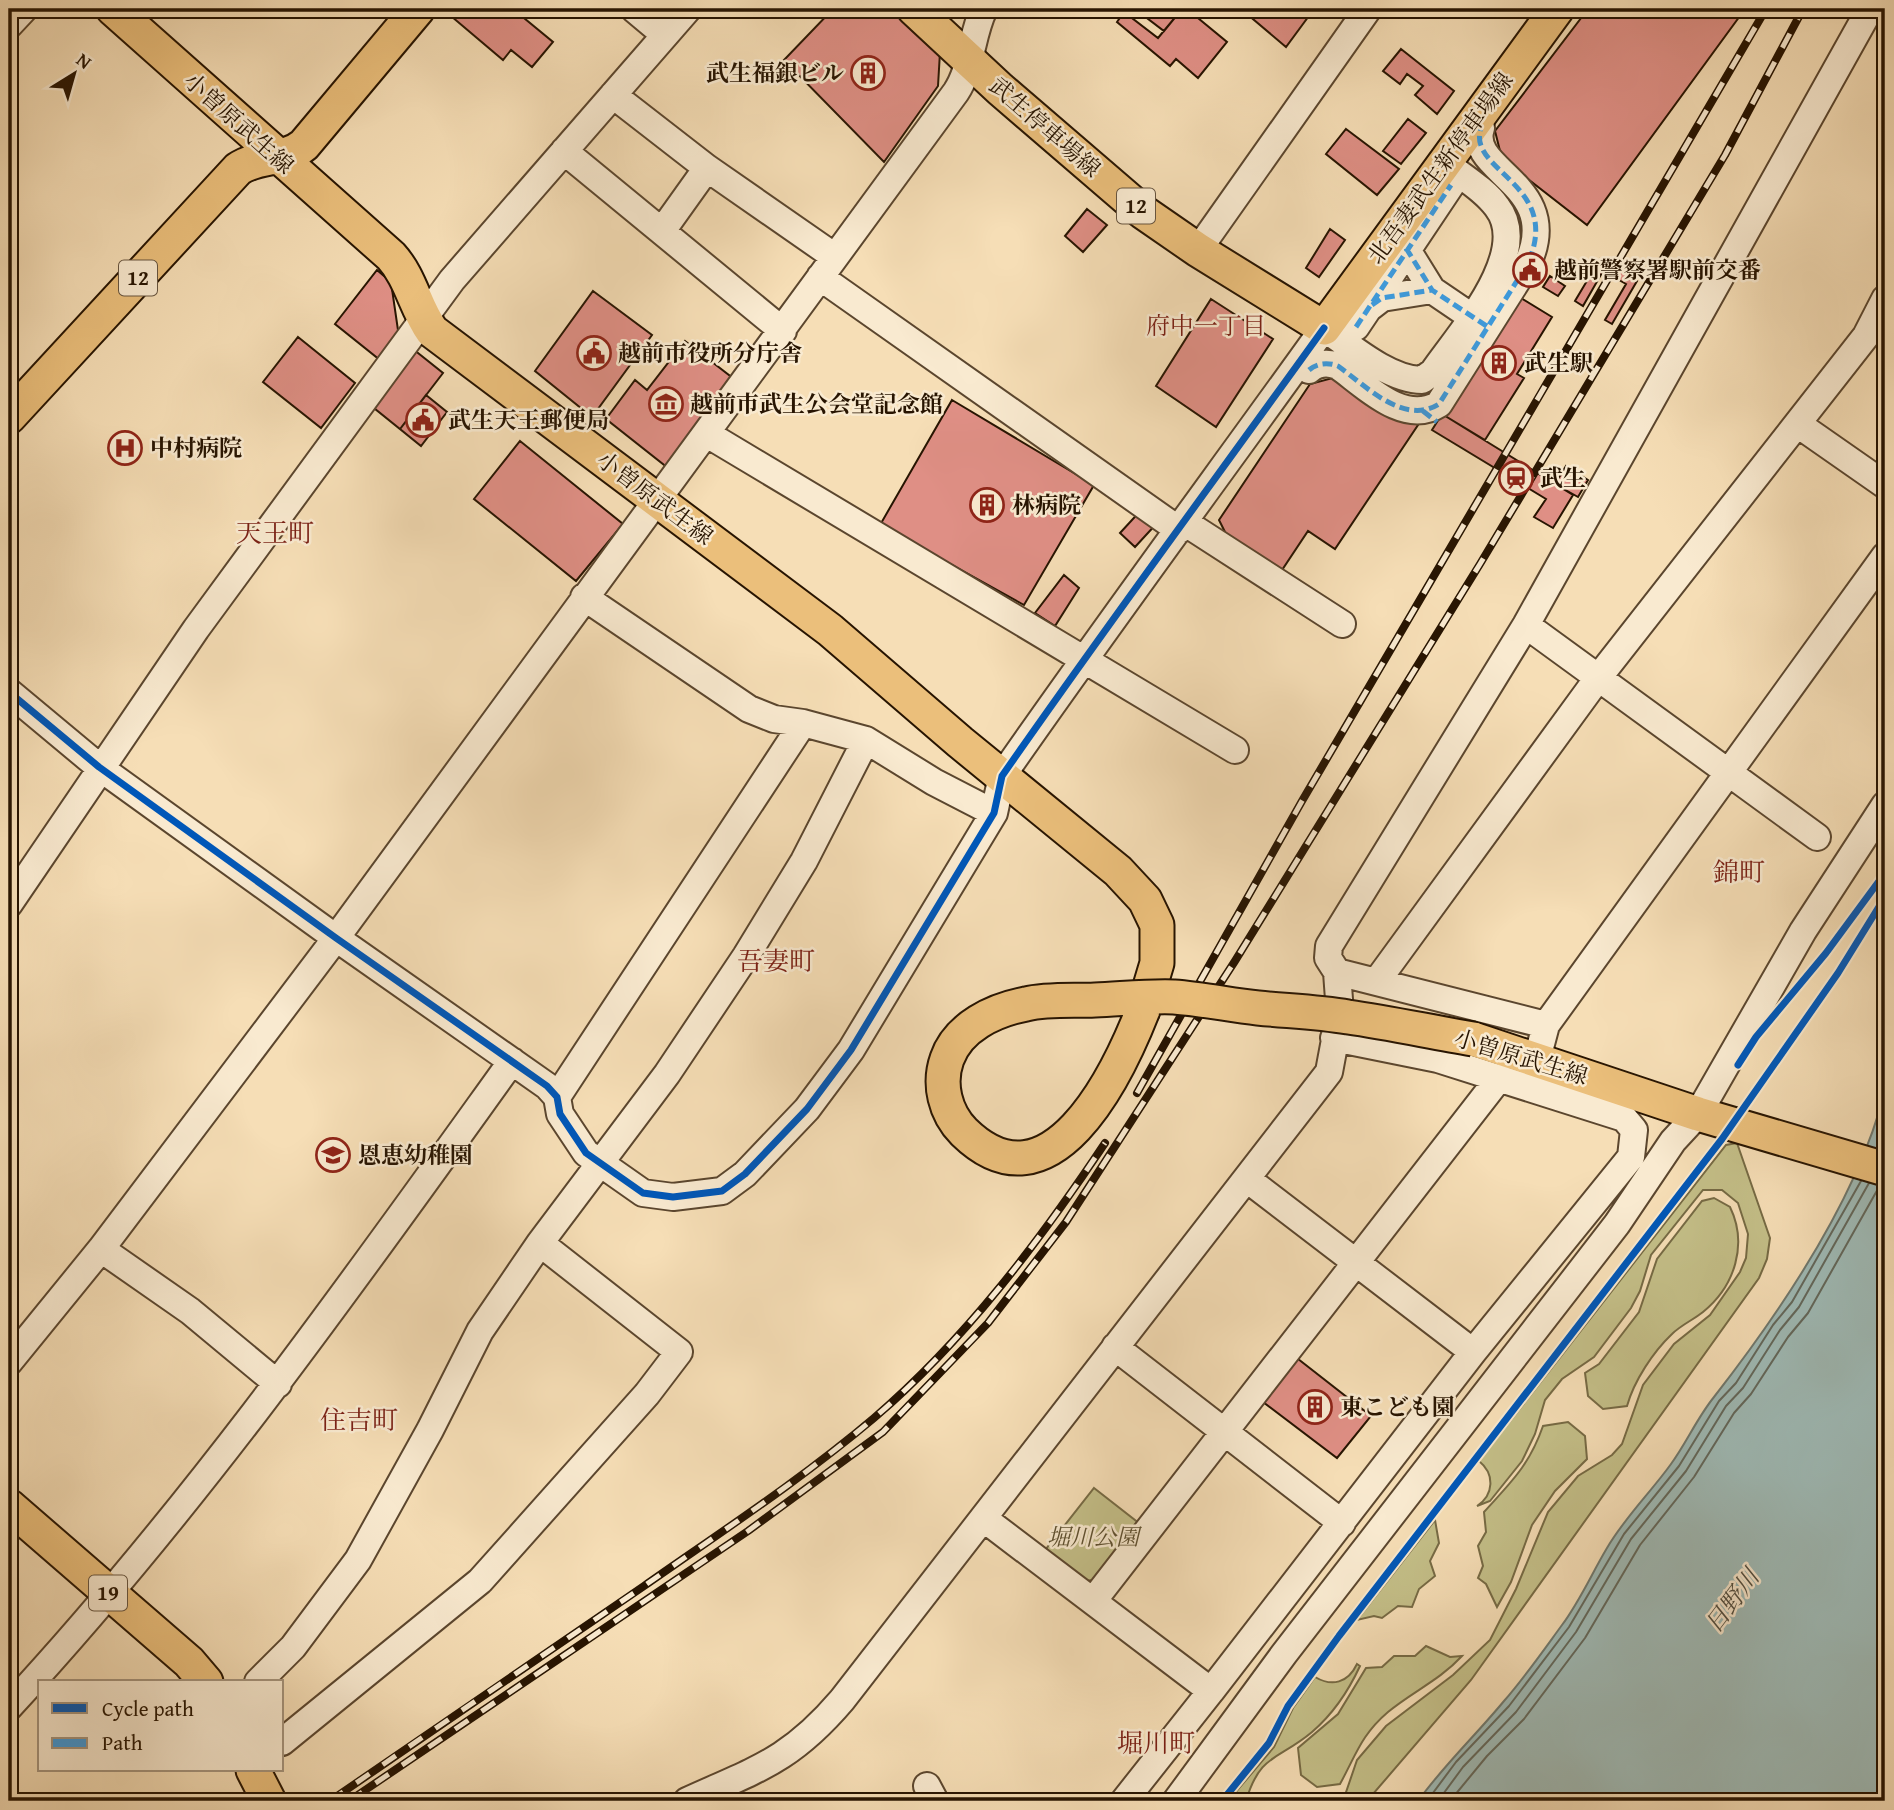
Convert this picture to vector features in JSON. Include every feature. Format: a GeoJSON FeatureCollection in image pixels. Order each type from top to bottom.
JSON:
{"type":"FeatureCollection","features":[{"type":"Feature","properties":{"kind":"main road","name":"小曽原武生線"},"geometry":{"type":"LineString","coordinates":[[113,9],[399,265],[432,331],[830,630],[1118,871],[1145,900],[1157,925],[1159,952],[1143,1010],[1129,1045],[1096,1102],[1072,1133],[1050,1150],[1033,1158],[1000,1154],[972,1139],[953,1117],[946,1102],[942,1081],[946,1062],[955,1042],[980,1021],[1027,1003],[1173,997],[1347,1016],[1473,1039],[1534,1073],[1705,1116],[1885,1169]]}},
{"type":"Feature","properties":{"kind":"main road","name":"12"},"geometry":{"type":"LineString","coordinates":[[9,417],[238,169],[246,164],[279,158],[304,145],[418,9]]}},
{"type":"Feature","properties":{"kind":"main road","name":"武生停車場線"},"geometry":{"type":"LineString","coordinates":[[914,9],[1143,212],[1198,250],[1350,321]]}},
{"type":"Feature","properties":{"kind":"main road","name":"北吾妻武生新停車場線"},"geometry":{"type":"LineString","coordinates":[[1350,321],[1557,9]]}},
{"type":"Feature","properties":{"kind":"main road","name":"19"},"geometry":{"type":"LineString","coordinates":[[9,1506],[189,1662],[204,1680]]}},
{"type":"Feature","properties":{"kind":"main road"},"geometry":{"type":"LineString","coordinates":[[254,1772],[270,1801]]}},
{"type":"Feature","properties":{"kind":"street"},"geometry":{"type":"LineString","coordinates":[[9,25],[24,9]]}},
{"type":"Feature","properties":{"kind":"street"},"geometry":{"type":"LineString","coordinates":[[634,9],[665,35]]}},
{"type":"Feature","properties":{"kind":"street"},"geometry":{"type":"LineString","coordinates":[[9,904],[99,767],[196,629],[452,279],[688,9]]}},
{"type":"Feature","properties":{"kind":"street"},"geometry":{"type":"LineString","coordinates":[[9,1362],[101,1249],[336,939],[584,597],[707,435],[957,92],[964,79],[967,58],[984,9]]}},
{"type":"Feature","properties":{"kind":"street"},"geometry":{"type":"LineString","coordinates":[[1198,250],[1368,9]]}},
{"type":"Feature","properties":{"kind":"street"},"geometry":{"type":"LineString","coordinates":[[687,1801],[775,1762],[800,1745],[842,1700],[1329,1072],[1340,1013],[1338,972],[1328,958],[1329,946],[1526,625],[1870,9]]}},
{"type":"Feature","properties":{"kind":"street"},"geometry":{"type":"LineString","coordinates":[[613,95],[827,267],[1182,526],[1342,624]]}},
{"type":"Feature","properties":{"kind":"street"},"geometry":{"type":"LineString","coordinates":[[1350,321],[1387,369],[1422,380],[1433,372],[1480,322],[1527,265],[1535,240],[1527,197],[1489,160],[1479,142],[1481,128]]}},
{"type":"Feature","properties":{"kind":"street"},"geometry":{"type":"LineString","coordinates":[[564,151],[783,331]]}},
{"type":"Feature","properties":{"kind":"street"},"geometry":{"type":"LineString","coordinates":[[662,231],[707,168]]}},
{"type":"Feature","properties":{"kind":"street"},"geometry":{"type":"LineString","coordinates":[[9,692],[99,767],[336,939],[547,1086],[557,1097],[559,1114],[586,1153],[643,1193],[673,1197],[722,1191],[746,1174],[807,1109],[852,1050],[994,813],[1002,776],[1135,585],[1182,526],[1350,321],[1406,248],[1448,174],[1497,207],[1507,232],[1503,264],[1480,322],[1430,417],[1403,409],[1330,363],[1315,365],[1309,370]]}},
{"type":"Feature","properties":{"kind":"street"},"geometry":{"type":"LineString","coordinates":[[1406,248],[1432,290],[1480,322]]}},
{"type":"Feature","properties":{"kind":"street"},"geometry":{"type":"LineString","coordinates":[[1350,321],[1382,298],[1432,290]]}},
{"type":"Feature","properties":{"kind":"street"},"geometry":{"type":"LineString","coordinates":[[1377,981],[1598,678],[1799,425],[1866,336],[1885,299]]}},
{"type":"Feature","properties":{"kind":"street"},"geometry":{"type":"LineString","coordinates":[[1799,425],[1885,485]]}},
{"type":"Feature","properties":{"kind":"street"},"geometry":{"type":"LineString","coordinates":[[707,435],[1235,750]]}},
{"type":"Feature","properties":{"kind":"street"},"geometry":{"type":"LineString","coordinates":[[1534,1073],[1546,1025],[1885,556]]}},
{"type":"Feature","properties":{"kind":"street"},"geometry":{"type":"LineString","coordinates":[[584,597],[749,709],[774,719],[803,723],[866,740],[934,782],[994,813]]}},
{"type":"Feature","properties":{"kind":"street"},"geometry":{"type":"LineString","coordinates":[[1526,625],[1817,837]]}},
{"type":"Feature","properties":{"kind":"street"},"geometry":{"type":"LineString","coordinates":[[557,1097],[803,723]]}},
{"type":"Feature","properties":{"kind":"street"},"geometry":{"type":"LineString","coordinates":[[260,1680],[293,1647],[358,1560],[430,1430],[480,1331],[540,1243],[602,1164],[746,956],[804,861],[866,740]]}},
{"type":"Feature","properties":{"kind":"street"},"geometry":{"type":"LineString","coordinates":[[1176,1801],[1292,1643],[1581,1271],[1673,1141],[1705,1116],[1803,931],[1885,805]]}},
{"type":"Feature","properties":{"kind":"street"},"geometry":{"type":"LineString","coordinates":[[1338,972],[1546,1025]]}},
{"type":"Feature","properties":{"kind":"street"},"geometry":{"type":"LineString","coordinates":[[1124,1801],[1473,1352],[1631,1157],[1634,1130],[1623,1118],[1534,1073],[1500,1077],[1438,1059],[1334,1038]]}},
{"type":"Feature","properties":{"kind":"street"},"geometry":{"type":"LineString","coordinates":[[11,1700],[108,1593],[278,1384],[512,1062]]}},
{"type":"Feature","properties":{"kind":"street"},"geometry":{"type":"LineString","coordinates":[[1093,1601],[1500,1077]]}},
{"type":"Feature","properties":{"kind":"street"},"geometry":{"type":"LineString","coordinates":[[1247,1179],[1473,1352]]}},
{"type":"Feature","properties":{"kind":"street"},"geometry":{"type":"LineString","coordinates":[[284,1740],[480,1581],[647,1394],[679,1352],[540,1243]]}},
{"type":"Feature","properties":{"kind":"street"},"geometry":{"type":"LineString","coordinates":[[101,1249],[190,1311],[278,1384]]}},
{"type":"Feature","properties":{"kind":"street"},"geometry":{"type":"LineString","coordinates":[[1115,1348],[1342,1523]]}},
{"type":"Feature","properties":{"kind":"street"},"geometry":{"type":"LineString","coordinates":[[983,1518],[1210,1691]]}},
{"type":"Feature","properties":{"kind":"green space"},"geometry":{"type":"Polygon","coordinates":[[[1737,1143],[1770,1238],[1767,1259],[1759,1278],[1471,1680],[1367,1801],[1343,1801],[1357,1760],[1386,1726],[1453,1675],[1490,1640],[1516,1589],[1548,1512],[1578,1476],[1612,1455],[1622,1444],[1643,1385],[1674,1344],[1710,1315],[1740,1272],[1746,1258],[1748,1234],[1738,1203],[1722,1190],[1703,1190],[1651,1255],[1640,1291],[1631,1308],[1594,1357],[1562,1379],[1545,1400],[1535,1434],[1522,1461],[1490,1501],[1477,1506],[1487,1496],[1490,1484],[1488,1472],[1479,1461],[1726,1145],[1737,1143]]]}},
{"type":"Feature","properties":{"kind":"green space"},"geometry":{"type":"Polygon","coordinates":[[[1714,1198],[1730,1207],[1738,1235],[1738,1250],[1730,1277],[1714,1302],[1676,1331],[1658,1349],[1639,1377],[1627,1406],[1603,1409],[1588,1396],[1585,1373],[1599,1364],[1639,1312],[1657,1259],[1702,1201],[1714,1198]]]}},
{"type":"Feature","properties":{"kind":"green space"},"geometry":{"type":"Polygon","coordinates":[[[1568,1422],[1585,1436],[1587,1459],[1555,1491],[1532,1525],[1511,1582],[1497,1607],[1486,1584],[1478,1578],[1483,1566],[1478,1546],[1486,1532],[1484,1512],[1525,1463],[1543,1426],[1568,1422]]]}},
{"type":"Feature","properties":{"kind":"green space","name":"堀川公園"},"geometry":{"type":"Polygon","coordinates":[[[1094,1488],[1140,1524],[1097,1579],[1081,1582],[1046,1549],[1094,1488]]]}},
{"type":"Feature","properties":{"kind":"green space"},"geometry":{"type":"Polygon","coordinates":[[[1435,1520],[1439,1543],[1430,1561],[1435,1576],[1419,1589],[1412,1607],[1398,1606],[1382,1618],[1374,1616],[1357,1620],[1435,1520]]]}},
{"type":"Feature","properties":{"kind":"green space"},"geometry":{"type":"Polygon","coordinates":[[[1426,1646],[1450,1657],[1462,1656],[1445,1672],[1397,1705],[1371,1729],[1340,1784],[1317,1787],[1301,1775],[1298,1748],[1338,1714],[1366,1668],[1382,1667],[1394,1656],[1415,1656],[1426,1646]]]}},
{"type":"Feature","properties":{"kind":"green space"},"geometry":{"type":"Polygon","coordinates":[[[1357,1664],[1360,1666],[1350,1685],[1327,1718],[1300,1741],[1264,1765],[1246,1801],[1228,1801],[1274,1747],[1293,1708],[1315,1677],[1327,1682],[1339,1681],[1349,1675],[1357,1664]]]}},
{"type":"Feature","properties":{"kind":"water","name":"日野川"},"geometry":{"type":"Polygon","coordinates":[[[1885,1090],[1885,1801],[1418,1801],[1512,1692],[1541,1654],[1575,1606],[1614,1537],[1671,1464],[1708,1405],[1791,1290],[1857,1171],[1885,1090]]]}},
{"type":"Feature","properties":{"kind":"building"},"geometry":{"type":"Polygon","coordinates":[[[513,9],[553,42],[532,67],[511,50],[503,60],[445,11],[513,9]]]}},
{"type":"Feature","properties":{"kind":"building","name":"武生福銀ビル"},"geometry":{"type":"Polygon","coordinates":[[[833,9],[889,9],[940,52],[938,86],[884,162],[784,60],[833,9]]]}},
{"type":"Feature","properties":{"kind":"building"},"geometry":{"type":"Polygon","coordinates":[[[1135,9],[1182,9],[1164,31],[1135,9]]]}},
{"type":"Feature","properties":{"kind":"building"},"geometry":{"type":"Polygon","coordinates":[[[1182,9],[1187,9],[1227,42],[1198,78],[1176,59],[1170,66],[1117,22],[1124,12],[1158,38],[1182,9]]]}},
{"type":"Feature","properties":{"kind":"building"},"geometry":{"type":"Polygon","coordinates":[[[1241,9],[1314,9],[1286,47],[1241,9]]]}},
{"type":"Feature","properties":{"kind":"building"},"geometry":{"type":"Polygon","coordinates":[[[1588,9],[1745,9],[1587,225],[1502,159],[1495,131],[1588,9]]]}},
{"type":"Feature","properties":{"kind":"building"},"geometry":{"type":"Polygon","coordinates":[[[1401,49],[1454,91],[1437,114],[1415,95],[1423,86],[1407,74],[1400,84],[1383,71],[1401,49]]]}},
{"type":"Feature","properties":{"kind":"building"},"geometry":{"type":"Polygon","coordinates":[[[1408,119],[1426,133],[1401,164],[1383,151],[1408,119]]]}},
{"type":"Feature","properties":{"kind":"building"},"geometry":{"type":"Polygon","coordinates":[[[1346,129],[1399,169],[1377,195],[1326,154],[1346,129]]]}},
{"type":"Feature","properties":{"kind":"building"},"geometry":{"type":"Polygon","coordinates":[[[1087,209],[1107,225],[1083,252],[1065,236],[1087,209]]]}},
{"type":"Feature","properties":{"kind":"building"},"geometry":{"type":"Polygon","coordinates":[[[1330,229],[1345,240],[1319,277],[1306,268],[1330,229]]]}},
{"type":"Feature","properties":{"kind":"building"},"geometry":{"type":"Polygon","coordinates":[[[1600,259],[1637,281],[1612,324],[1605,320],[1626,284],[1603,271],[1583,306],[1575,301],[1600,259]]]}},
{"type":"Feature","properties":{"kind":"building"},"geometry":{"type":"Polygon","coordinates":[[[377,270],[391,282],[399,337],[380,360],[335,324],[377,270]]]}},
{"type":"Feature","properties":{"kind":"building"},"geometry":{"type":"Polygon","coordinates":[[[1550,276],[1565,286],[1558,296],[1543,287],[1550,276]]]}},
{"type":"Feature","properties":{"kind":"building","name":"越前市役所分庁舎"},"geometry":{"type":"Polygon","coordinates":[[[593,291],[652,335],[592,417],[535,371],[593,291]]]}},
{"type":"Feature","properties":{"kind":"building","name":"武生駅"},"geometry":{"type":"Polygon","coordinates":[[[1516,295],[1552,317],[1517,374],[1524,378],[1485,440],[1442,414],[1516,295]]]}},
{"type":"Feature","properties":{"kind":"building"},"geometry":{"type":"Polygon","coordinates":[[[1211,299],[1273,339],[1216,427],[1156,386],[1211,299]]]}},
{"type":"Feature","properties":{"kind":"building"},"geometry":{"type":"Polygon","coordinates":[[[298,337],[355,383],[321,428],[263,382],[298,337]]]}},
{"type":"Feature","properties":{"kind":"building","name":"越前市武生公会堂記念館"},"geometry":{"type":"Polygon","coordinates":[[[685,341],[734,379],[668,468],[606,419],[635,380],[647,390],[685,341]]]}},
{"type":"Feature","properties":{"kind":"building"},"geometry":{"type":"Polygon","coordinates":[[[413,349],[443,373],[400,429],[369,404],[413,349]]]}},
{"type":"Feature","properties":{"kind":"building"},"geometry":{"type":"Polygon","coordinates":[[[1340,376],[1418,425],[1335,549],[1308,531],[1280,573],[1227,536],[1219,520],[1310,384],[1340,376]]]}},
{"type":"Feature","properties":{"kind":"building"},"geometry":{"type":"Polygon","coordinates":[[[426,395],[447,412],[421,446],[400,429],[426,395]]]}},
{"type":"Feature","properties":{"kind":"building","name":"林病院"},"geometry":{"type":"Polygon","coordinates":[[[952,400],[1094,485],[1024,605],[880,525],[952,400]]]}},
{"type":"Feature","properties":{"kind":"building"},"geometry":{"type":"Polygon","coordinates":[[[1442,414],[1573,495],[1553,528],[1534,517],[1546,499],[1432,430],[1442,414]]]}},
{"type":"Feature","properties":{"kind":"building"},"geometry":{"type":"Polygon","coordinates":[[[520,441],[623,524],[576,581],[474,499],[520,441]]]}},
{"type":"Feature","properties":{"kind":"building"},"geometry":{"type":"Polygon","coordinates":[[[1566,466],[1588,480],[1578,497],[1555,484],[1566,466]]]}},
{"type":"Feature","properties":{"kind":"building"},"geometry":{"type":"Polygon","coordinates":[[[1143,508],[1158,522],[1135,547],[1120,533],[1143,508]]]}},
{"type":"Feature","properties":{"kind":"building"},"geometry":{"type":"Polygon","coordinates":[[[1064,575],[1079,588],[1055,626],[1035,613],[1064,575]]]}},
{"type":"Feature","properties":{"kind":"building","name":"東こども園"},"geometry":{"type":"Polygon","coordinates":[[[1293,1355],[1371,1416],[1337,1458],[1259,1399],[1293,1355]]]}},
{"type":"Feature","properties":{"kind":"railway"},"geometry":{"type":"LineString","coordinates":[[1137,1093],[1302,801],[1766,9]]}},
{"type":"Feature","properties":{"kind":"railway"},"geometry":{"type":"LineString","coordinates":[[349,1801],[748,1531],[883,1432],[988,1323],[1066,1222],[1235,961],[1480,564],[1725,155],[1803,9]]}},
{"type":"Feature","properties":{"kind":"railway"},"geometry":{"type":"LineString","coordinates":[[330,1801],[761,1505],[874,1418],[970,1323],[1027,1253],[1105,1143]]}},
{"type":"Feature","properties":{"kind":"marked path"},"geometry":{"type":"LineString","coordinates":[[1309,370],[1323,364],[1338,366],[1373,393],[1399,407],[1426,410],[1439,404],[1527,265],[1535,238],[1534,216],[1525,198],[1487,157],[1480,143],[1481,128]]}},
{"type":"Feature","properties":{"kind":"marked path"},"geometry":{"type":"LineString","coordinates":[[1356,327],[1451,185]]}},
{"type":"Feature","properties":{"kind":"marked path"},"geometry":{"type":"LineString","coordinates":[[1406,248],[1432,290],[1488,327]]}},
{"type":"Feature","properties":{"kind":"marked path"},"geometry":{"type":"LineString","coordinates":[[1372,305],[1382,298],[1432,290]]}},
{"type":"Feature","properties":{"kind":"marked path"},"geometry":{"type":"LineString","coordinates":[[1423,411],[1437,422]]}},
{"type":"Feature","properties":{"kind":"cycle path"},"geometry":{"type":"LineString","coordinates":[[9,692],[99,767],[547,1086],[557,1097],[560,1114],[586,1153],[643,1193],[673,1197],[722,1191],[745,1174],[807,1109],[851,1050],[994,813],[1002,776],[1324,328]]}},
{"type":"Feature","properties":{"kind":"cycle path"},"geometry":{"type":"LineString","coordinates":[[1738,1065],[1756,1037],[1826,953],[1885,873]]}},
{"type":"Feature","properties":{"kind":"cycle path"},"geometry":{"type":"LineString","coordinates":[[1222,1801],[1269,1743],[1288,1706],[1339,1636],[1722,1139],[1838,973],[1885,897]]}},
{"type":"Feature","properties":{"kind":"place","name":"武生福銀ビル"},"geometry":{"type":"Point","coordinates":[868,73]}},
{"type":"Feature","properties":{"kind":"place","name":"越前警察署駅前交番"},"geometry":{"type":"Point","coordinates":[1530,270]}},
{"type":"Feature","properties":{"kind":"place","name":"越前市役所分庁舎"},"geometry":{"type":"Point","coordinates":[594,353]}},
{"type":"Feature","properties":{"kind":"place","name":"武生駅"},"geometry":{"type":"Point","coordinates":[1499,363]}},
{"type":"Feature","properties":{"kind":"place","name":"越前市武生公会堂記念館"},"geometry":{"type":"Point","coordinates":[666,404]}},
{"type":"Feature","properties":{"kind":"place","name":"武生天王郵便局"},"geometry":{"type":"Point","coordinates":[423,420]}},
{"type":"Feature","properties":{"kind":"place","name":"中村病院"},"geometry":{"type":"Point","coordinates":[125,448]}},
{"type":"Feature","properties":{"kind":"place","name":"武生"},"geometry":{"type":"Point","coordinates":[1516,478]}},
{"type":"Feature","properties":{"kind":"place","name":"林病院"},"geometry":{"type":"Point","coordinates":[987,505]}},
{"type":"Feature","properties":{"kind":"place","name":"恩恵幼稚園"},"geometry":{"type":"Point","coordinates":[333,1155]}},
{"type":"Feature","properties":{"kind":"place","name":"東こども園"},"geometry":{"type":"Point","coordinates":[1315,1407]}},
{"type":"Feature","properties":{"kind":"district","name":"府中一丁目"},"geometry":{"type":"Point","coordinates":[1206,326]}},
{"type":"Feature","properties":{"kind":"district","name":"天王町"},"geometry":{"type":"Point","coordinates":[275,533]}},
{"type":"Feature","properties":{"kind":"district","name":"錦町"},"geometry":{"type":"Point","coordinates":[1739,872]}},
{"type":"Feature","properties":{"kind":"district","name":"吾妻町"},"geometry":{"type":"Point","coordinates":[776,961]}},
{"type":"Feature","properties":{"kind":"district","name":"住吉町"},"geometry":{"type":"Point","coordinates":[359,1420]}},
{"type":"Feature","properties":{"kind":"district","name":"堀川町"},"geometry":{"type":"Point","coordinates":[1156,1743]}}]}
